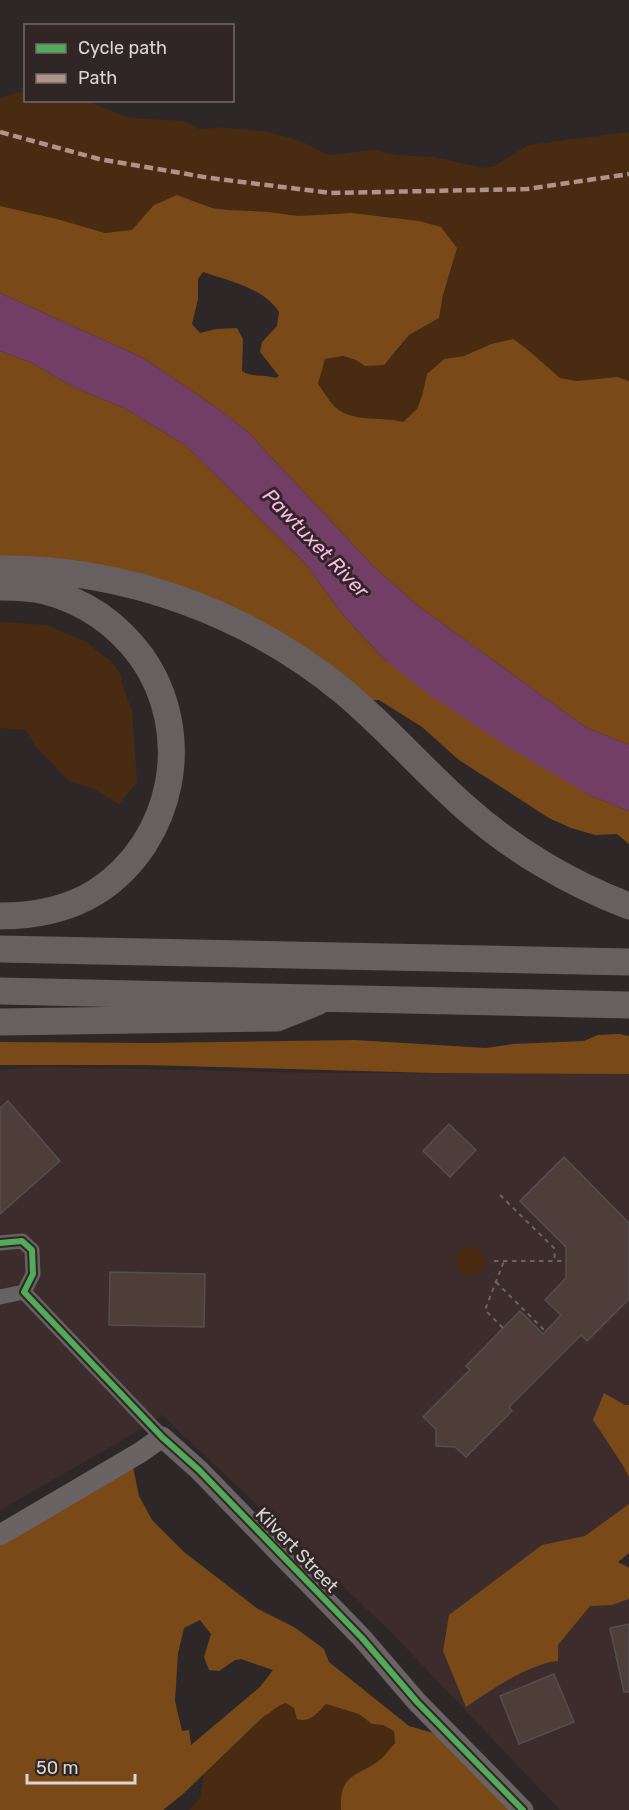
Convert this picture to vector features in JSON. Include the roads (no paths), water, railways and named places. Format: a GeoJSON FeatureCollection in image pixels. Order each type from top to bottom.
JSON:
{"type":"FeatureCollection","features":[{"type":"Feature","properties":{"kind":"highway"},"geometry":{"type":"LineString","coordinates":[[0,569],[57,572],[115,580],[173,596],[263,636],[344,692],[486,824],[548,867],[629,906]]}},
{"type":"Feature","properties":{"kind":"highway"},"geometry":{"type":"LineString","coordinates":[[0,587],[27,588],[60,595],[95,612],[124,636],[147,665],[163,698],[168,716],[172,750],[168,786],[158,819],[141,850],[118,875],[94,892],[67,906],[37,914],[0,916]]}},
{"type":"Feature","properties":{"kind":"highway"},"geometry":{"type":"LineString","coordinates":[[0,949],[629,962]]}},
{"type":"Feature","properties":{"kind":"highway"},"geometry":{"type":"LineString","coordinates":[[0,991],[629,1005]]}},
{"type":"Feature","properties":{"kind":"highway"},"geometry":{"type":"LineString","coordinates":[[0,1022],[277,1018],[328,998]]}},
{"type":"Feature","properties":{"kind":"street"},"geometry":{"type":"LineString","coordinates":[[0,1243],[22,1241],[32,1250],[33,1274],[24,1292],[0,1297]]}},
{"type":"Feature","properties":{"kind":"street","name":"Kilvert Street"},"geometry":{"type":"LineString","coordinates":[[24,1292],[44,1316],[162,1437],[199,1470],[347,1623],[417,1702],[523,1810]]}},
{"type":"Feature","properties":{"kind":"street"},"geometry":{"type":"LineString","coordinates":[[0,1535],[141,1452],[162,1437]]}},
{"type":"Feature","properties":{"kind":"water","name":"Pawtuxet River"},"geometry":{"type":"Polygon","coordinates":[[[0,293],[143,358],[220,410],[248,432],[373,566],[417,605],[585,727],[629,745],[629,811],[589,795],[506,746],[431,696],[385,660],[342,614],[305,563],[185,445],[124,408],[73,387],[32,363],[0,351],[0,293]]]}}]}
